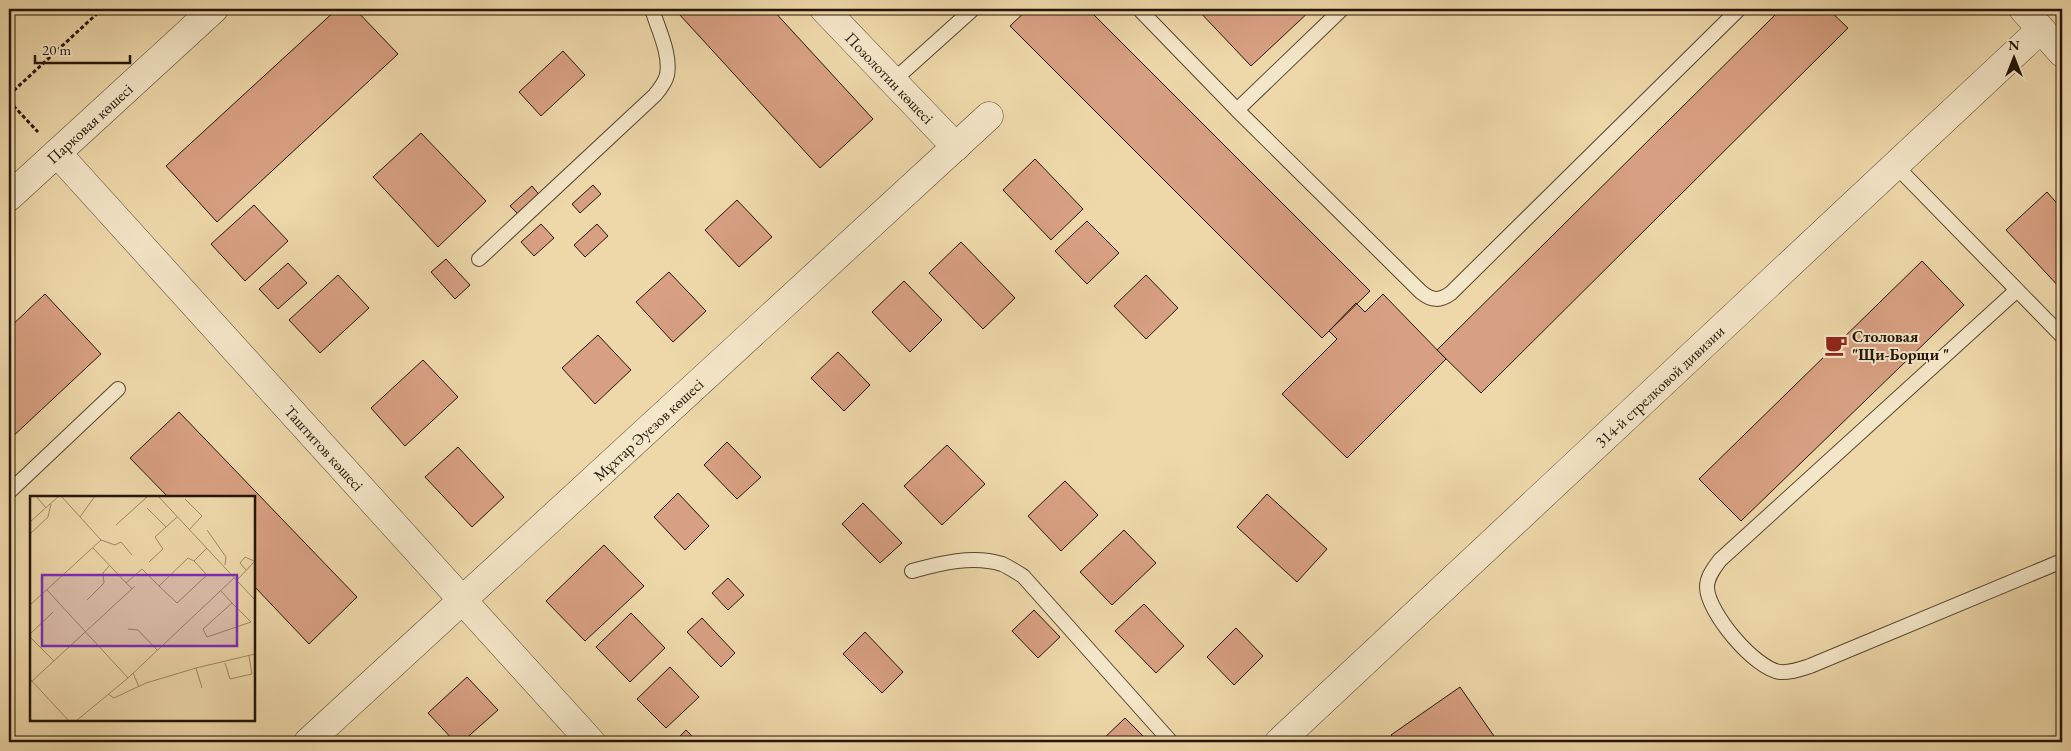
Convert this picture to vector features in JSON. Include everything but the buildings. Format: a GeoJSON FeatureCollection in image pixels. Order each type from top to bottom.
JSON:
{"type":"FeatureCollection","features":[{"type":"Feature","properties":{"kind":"street","name":"Парковая көшесі"},"geometry":{"type":"LineString","coordinates":[[9,197],[214,9]]}},
{"type":"Feature","properties":{"kind":"street","name":"Позолотин көшесі"},"geometry":{"type":"LineString","coordinates":[[824,9],[894,80],[956,147]]}},
{"type":"Feature","properties":{"kind":"street"},"geometry":{"type":"LineString","coordinates":[[2023,9],[2040,30],[2062,52]]}},
{"type":"Feature","properties":{"kind":"street","name":"314-й стрелковой дивизии"},"geometry":{"type":"LineString","coordinates":[[1279,742],[2040,30]]}},
{"type":"Feature","properties":{"kind":"street","name":"Мұхтар Әуезов көшесі"},"geometry":{"type":"LineString","coordinates":[[308,742],[989,116]]}},
{"type":"Feature","properties":{"kind":"street","name":"Таштитов көшесі"},"geometry":{"type":"LineString","coordinates":[[57,153],[591,742]]}},
{"type":"Feature","properties":{"kind":"lane"},"geometry":{"type":"LineString","coordinates":[[479,259],[655,95],[662,86],[667,76],[667,64],[652,9]]}},
{"type":"Feature","properties":{"kind":"lane"},"geometry":{"type":"LineString","coordinates":[[894,80],[973,9]]}},
{"type":"Feature","properties":{"kind":"lane"},"geometry":{"type":"LineString","coordinates":[[1139,9],[1237,110],[1421,292],[1428,298],[1436,300],[1444,298],[1739,9]]}},
{"type":"Feature","properties":{"kind":"lane"},"geometry":{"type":"LineString","coordinates":[[1237,110],[1342,9]]}},
{"type":"Feature","properties":{"kind":"lane"},"geometry":{"type":"LineString","coordinates":[[1895,165],[2062,336]]}},
{"type":"Feature","properties":{"kind":"lane"},"geometry":{"type":"LineString","coordinates":[[2017,290],[1720,560],[1711,572],[1707,587],[1710,602],[1717,616],[1753,658],[1766,667],[1780,672],[1810,666],[2062,562]]}},
{"type":"Feature","properties":{"kind":"lane"},"geometry":{"type":"LineString","coordinates":[[9,492],[118,389]]}},
{"type":"Feature","properties":{"kind":"lane"},"geometry":{"type":"LineString","coordinates":[[912,571],[944,562],[979,560],[1003,564],[1023,576],[1171,742]]}},
{"type":"Feature","properties":{"kind":"path"},"geometry":{"type":"LineString","coordinates":[[9,95],[102,9]]}},
{"type":"Feature","properties":{"kind":"path"},"geometry":{"type":"LineString","coordinates":[[9,101],[57,153]]}},
{"type":"Feature","properties":{"kind":"place","name":"Столовая \"Щи-Борщи \""},"geometry":{"type":"Point","coordinates":[1836,345]}}]}
